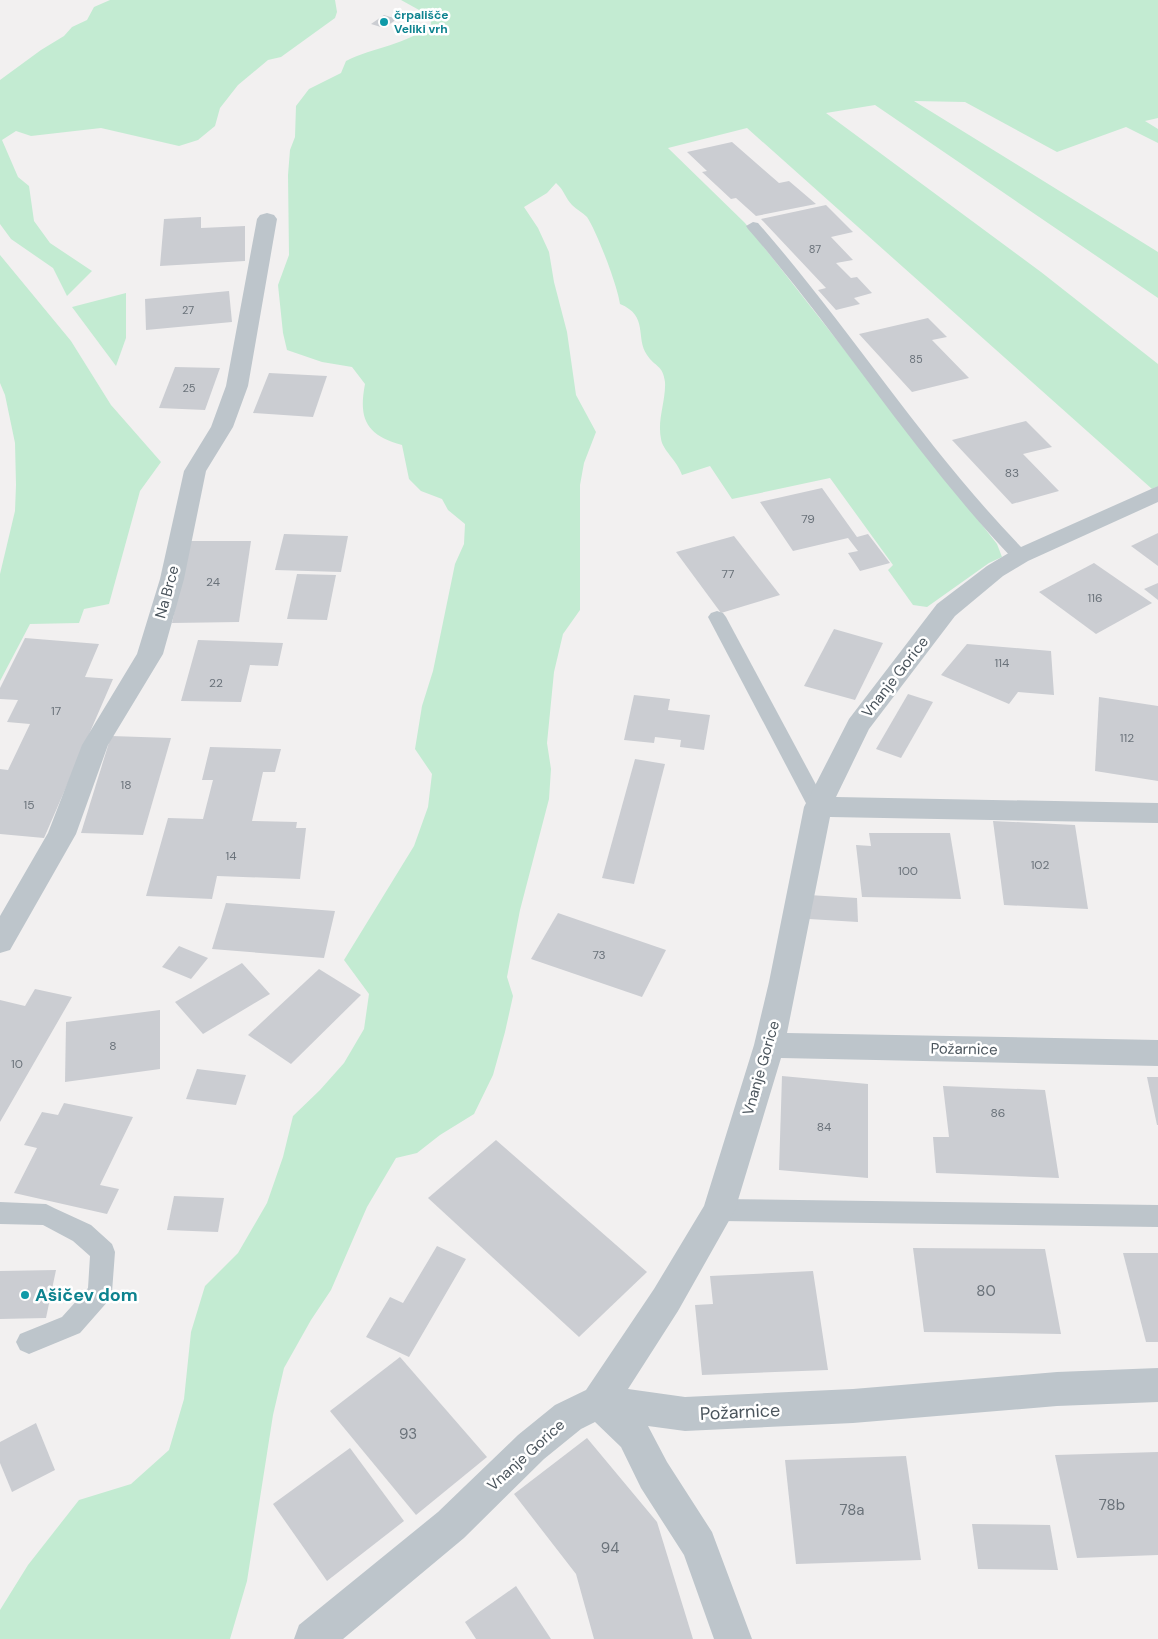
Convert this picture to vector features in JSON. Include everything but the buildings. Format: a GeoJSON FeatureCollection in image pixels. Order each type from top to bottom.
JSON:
{"type":"FeatureCollection","features":[{"type":"Feature","properties":{"kind":"street","name":"Na Brce"},"geometry":{"type":"LineString","coordinates":[[0,942],[62,834],[95,745],[150,654],[172,579],[195,471],[222,427],[237,386],[268,219]]}},
{"type":"Feature","properties":{"kind":"street","name":"Vnanje Gorice"},"geometry":{"type":"LineString","coordinates":[[313,1639],[451,1525],[532,1447],[568,1417],[599,1402],[666,1300],[719,1210],[769,1046],[784,982],[818,807],[858,725],[946,610],[995,571],[1020,556],[1158,493]]}},
{"type":"Feature","properties":{"kind":"street"},"geometry":{"type":"LineString","coordinates":[[818,807],[1158,813]]}},
{"type":"Feature","properties":{"kind":"street","name":"Požarnice"},"geometry":{"type":"LineString","coordinates":[[769,1046],[1158,1053]]}},
{"type":"Feature","properties":{"kind":"street","name":"Požarnice"},"geometry":{"type":"LineString","coordinates":[[599,1402],[685,1414],[853,1406],[1057,1389],[1158,1385]]}},
{"type":"Feature","properties":{"kind":"street"},"geometry":{"type":"LineString","coordinates":[[599,1402],[634,1435],[654,1475],[699,1545],[733,1639]]}},
{"type":"Feature","properties":{"kind":"lane"},"geometry":{"type":"LineString","coordinates":[[753,226],[797,275],[924,442],[1004,540],[1020,556]]}},
{"type":"Feature","properties":{"kind":"lane"},"geometry":{"type":"LineString","coordinates":[[717,617],[818,807]]}},
{"type":"Feature","properties":{"kind":"lane"},"geometry":{"type":"LineString","coordinates":[[719,1210],[1158,1216]]}},
{"type":"Feature","properties":{"kind":"lane"},"geometry":{"type":"LineString","coordinates":[[0,1213],[46,1216],[82,1233],[103,1252],[100,1292],[71,1325],[28,1342]]}},
{"type":"Feature","properties":{"kind":"green space"},"geometry":{"type":"Polygon","coordinates":[[[110,0],[335,0],[337,12],[335,18],[281,57],[268,60],[238,85],[220,108],[215,126],[198,140],[179,146],[101,128],[31,136],[16,131],[2,140],[18,177],[29,186],[34,221],[50,243],[92,271],[67,296],[53,268],[11,239],[0,224],[0,80],[64,36],[72,27],[87,20],[94,7],[110,0]]]}},
{"type":"Feature","properties":{"kind":"green space"},"geometry":{"type":"Polygon","coordinates":[[[401,0],[1158,0],[1158,118],[1145,121],[1158,129],[1158,143],[1126,127],[1057,152],[965,102],[914,101],[1158,252],[1158,298],[875,105],[826,113],[1041,272],[1158,364],[1158,486],[1152,489],[747,128],[668,148],[745,223],[997,544],[1002,557],[989,563],[927,607],[913,605],[888,570],[893,565],[830,478],[732,499],[710,466],[682,475],[664,448],[661,439],[660,425],[665,389],[664,376],[647,355],[635,314],[620,304],[606,260],[587,217],[572,205],[556,183],[547,193],[524,207],[538,228],[549,252],[554,282],[567,332],[576,395],[596,432],[584,463],[580,485],[580,610],[563,634],[554,672],[547,743],[551,769],[549,799],[520,910],[507,977],[513,996],[493,1075],[474,1114],[440,1135],[417,1153],[396,1158],[367,1207],[331,1290],[311,1320],[284,1368],[273,1415],[247,1581],[230,1639],[0,1639],[0,1610],[28,1565],[79,1500],[131,1484],[169,1450],[184,1399],[191,1332],[205,1286],[238,1253],[267,1203],[283,1157],[293,1116],[344,1063],[364,1029],[369,994],[344,960],[414,846],[428,807],[432,774],[415,749],[422,706],[433,671],[455,564],[464,544],[465,524],[448,510],[442,499],[421,491],[409,479],[402,445],[390,441],[373,431],[364,416],[363,397],[365,384],[352,367],[322,362],[287,350],[283,333],[278,285],[289,255],[288,175],[290,150],[295,137],[296,106],[309,89],[341,73],[346,61],[412,37],[431,24],[430,16],[401,0]]]}},
{"type":"Feature","properties":{"kind":"green space"},"geometry":{"type":"Polygon","coordinates":[[[0,255],[71,341],[111,405],[161,462],[140,491],[109,604],[84,609],[79,623],[30,624],[0,681],[0,574],[15,511],[16,485],[15,443],[5,395],[0,383],[0,255]]]}},
{"type":"Feature","properties":{"kind":"green space"},"geometry":{"type":"Polygon","coordinates":[[[126,293],[126,338],[116,366],[72,307],[126,293]]]}},
{"type":"Feature","properties":{"kind":"place","name":"črpališče Veliki vrh"},"geometry":{"type":"Point","coordinates":[384,22]}},
{"type":"Feature","properties":{"kind":"place","name":"Ašičev dom"},"geometry":{"type":"Point","coordinates":[25,1295]}}]}
